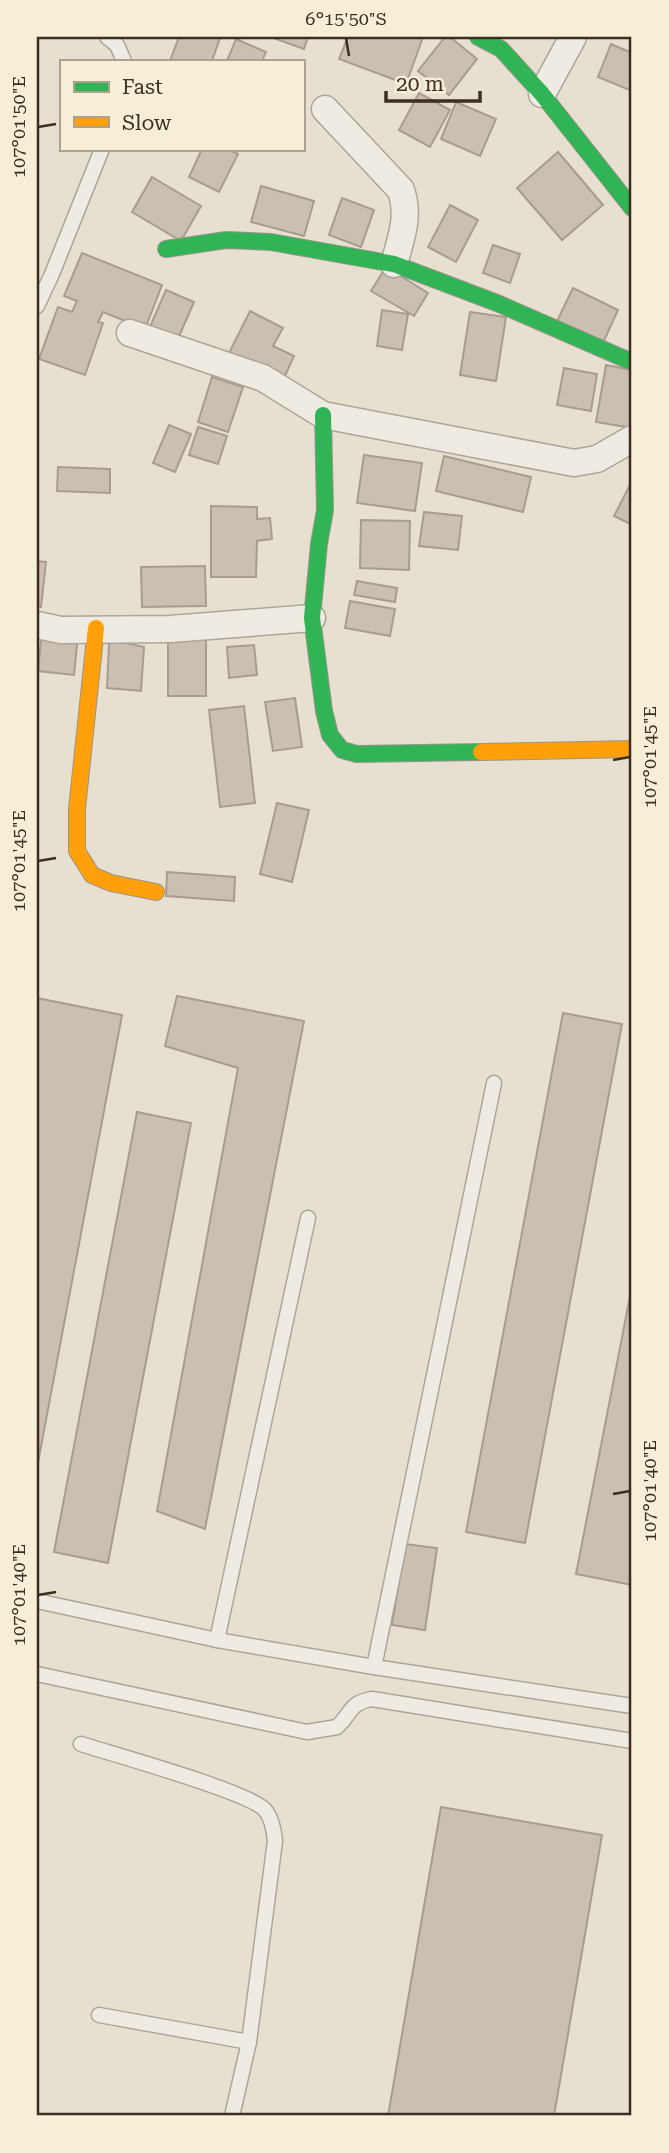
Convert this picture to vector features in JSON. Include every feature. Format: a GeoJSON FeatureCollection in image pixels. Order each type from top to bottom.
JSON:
{"type":"FeatureCollection","features":[{"type":"Feature","properties":{"kind":"street"},"geometry":{"type":"LineString","coordinates":[[542,94],[573,37]]}},
{"type":"Feature","properties":{"kind":"street"},"geometry":{"type":"LineString","coordinates":[[495,41],[542,94],[632,208]]}},
{"type":"Feature","properties":{"kind":"street"},"geometry":{"type":"LineString","coordinates":[[325,109],[401,190],[406,204],[406,218],[394,264]]}},
{"type":"Feature","properties":{"kind":"street"},"geometry":{"type":"LineString","coordinates":[[166,249],[226,240],[271,242],[394,264],[497,303],[632,362]]}},
{"type":"Feature","properties":{"kind":"street"},"geometry":{"type":"LineString","coordinates":[[130,333],[262,378],[323,415],[574,463],[597,459],[632,439]]}},
{"type":"Feature","properties":{"kind":"street"},"geometry":{"type":"LineString","coordinates":[[323,415],[325,510],[312,618],[324,710],[330,735],[342,750],[357,754],[632,749]]}},
{"type":"Feature","properties":{"kind":"street"},"geometry":{"type":"LineString","coordinates":[[37,625],[61,630],[170,629],[312,618]]}},
{"type":"Feature","properties":{"kind":"street"},"geometry":{"type":"LineString","coordinates":[[96,628],[77,809],[77,851],[92,875],[111,883],[156,892]]}},
{"type":"Feature","properties":{"kind":"lane"},"geometry":{"type":"LineString","coordinates":[[107,37],[117,45],[124,60]]}},
{"type":"Feature","properties":{"kind":"lane"},"geometry":{"type":"LineString","coordinates":[[37,306],[102,150]]}},
{"type":"Feature","properties":{"kind":"lane"},"geometry":{"type":"LineString","coordinates":[[374,1667],[494,1083]]}},
{"type":"Feature","properties":{"kind":"lane"},"geometry":{"type":"LineString","coordinates":[[217,1640],[308,1218]]}},
{"type":"Feature","properties":{"kind":"lane"},"geometry":{"type":"LineString","coordinates":[[37,1601],[217,1640],[632,1706]]}},
{"type":"Feature","properties":{"kind":"lane"},"geometry":{"type":"LineString","coordinates":[[37,1674],[307,1732],[337,1727],[350,1708],[360,1701],[372,1699],[632,1741]]}},
{"type":"Feature","properties":{"kind":"lane"},"geometry":{"type":"LineString","coordinates":[[81,1744],[235,1793],[265,1809],[273,1827],[275,1841],[249,2042],[232,2116]]}},
{"type":"Feature","properties":{"kind":"lane"},"geometry":{"type":"LineString","coordinates":[[99,2015],[249,2042]]}},
{"type":"Feature","properties":{"kind":"building"},"geometry":{"type":"Polygon","coordinates":[[[179,37],[220,38],[212,60],[170,60],[179,37]]]}},
{"type":"Feature","properties":{"kind":"building"},"geometry":{"type":"Polygon","coordinates":[[[308,37],[304,49],[276,39],[308,37]]]}},
{"type":"Feature","properties":{"kind":"building"},"geometry":{"type":"Polygon","coordinates":[[[348,37],[423,37],[406,84],[339,59],[348,37]]]}},
{"type":"Feature","properties":{"kind":"building"},"geometry":{"type":"Polygon","coordinates":[[[445,37],[450,37],[477,59],[449,95],[418,71],[445,37]]]}},
{"type":"Feature","properties":{"kind":"building"},"geometry":{"type":"Polygon","coordinates":[[[236,39],[266,52],[262,60],[227,60],[236,39]]]}},
{"type":"Feature","properties":{"kind":"building"},"geometry":{"type":"Polygon","coordinates":[[[611,44],[632,53],[632,91],[598,77],[611,44]]]}},
{"type":"Feature","properties":{"kind":"building"},"geometry":{"type":"Polygon","coordinates":[[[419,93],[450,110],[430,147],[399,130],[419,93]]]}},
{"type":"Feature","properties":{"kind":"building"},"geometry":{"type":"Polygon","coordinates":[[[456,102],[496,119],[480,156],[441,139],[456,102]]]}},
{"type":"Feature","properties":{"kind":"building"},"geometry":{"type":"Polygon","coordinates":[[[202,150],[229,150],[238,154],[219,192],[189,177],[202,150]]]}},
{"type":"Feature","properties":{"kind":"building"},"geometry":{"type":"Polygon","coordinates":[[[558,152],[603,205],[562,240],[517,188],[558,152]]]}},
{"type":"Feature","properties":{"kind":"building"},"geometry":{"type":"Polygon","coordinates":[[[152,177],[201,206],[181,241],[132,212],[152,177]]]}},
{"type":"Feature","properties":{"kind":"building"},"geometry":{"type":"Polygon","coordinates":[[[261,186],[314,201],[304,236],[251,222],[261,186]]]}},
{"type":"Feature","properties":{"kind":"building"},"geometry":{"type":"Polygon","coordinates":[[[342,198],[374,210],[361,247],[329,235],[342,198]]]}},
{"type":"Feature","properties":{"kind":"building"},"geometry":{"type":"Polygon","coordinates":[[[450,205],[478,220],[456,262],[428,247],[450,205]]]}},
{"type":"Feature","properties":{"kind":"building"},"geometry":{"type":"Polygon","coordinates":[[[493,245],[520,254],[510,283],[483,273],[493,245]]]}},
{"type":"Feature","properties":{"kind":"building"},"geometry":{"type":"Polygon","coordinates":[[[82,253],[162,285],[145,329],[103,312],[98,322],[103,323],[85,375],[39,359],[58,307],[72,312],[77,301],[64,296],[82,253]]]}},
{"type":"Feature","properties":{"kind":"building"},"geometry":{"type":"Polygon","coordinates":[[[386,267],[428,293],[414,316],[371,291],[386,267]]]}},
{"type":"Feature","properties":{"kind":"building"},"geometry":{"type":"Polygon","coordinates":[[[573,288],[618,310],[603,343],[557,321],[573,288]]]}},
{"type":"Feature","properties":{"kind":"building"},"geometry":{"type":"Polygon","coordinates":[[[166,290],[194,302],[177,341],[149,329],[166,290]]]}},
{"type":"Feature","properties":{"kind":"building"},"geometry":{"type":"Polygon","coordinates":[[[382,310],[408,314],[402,350],[377,346],[382,310]]]}},
{"type":"Feature","properties":{"kind":"building"},"geometry":{"type":"Polygon","coordinates":[[[250,311],[283,328],[273,346],[294,356],[285,376],[264,365],[227,357],[250,311]]]}},
{"type":"Feature","properties":{"kind":"building"},"geometry":{"type":"Polygon","coordinates":[[[470,312],[506,317],[496,381],[460,375],[470,312]]]}},
{"type":"Feature","properties":{"kind":"building"},"geometry":{"type":"Polygon","coordinates":[[[606,365],[632,370],[632,428],[596,422],[606,365]]]}},
{"type":"Feature","properties":{"kind":"building"},"geometry":{"type":"Polygon","coordinates":[[[564,368],[597,374],[591,411],[557,405],[564,368]]]}},
{"type":"Feature","properties":{"kind":"building"},"geometry":{"type":"Polygon","coordinates":[[[212,377],[243,387],[228,432],[198,422],[212,377]]]}},
{"type":"Feature","properties":{"kind":"building"},"geometry":{"type":"Polygon","coordinates":[[[169,425],[191,434],[175,472],[153,463],[169,425]]]}},
{"type":"Feature","properties":{"kind":"building"},"geometry":{"type":"Polygon","coordinates":[[[198,427],[227,436],[218,464],[189,455],[198,427]]]}},
{"type":"Feature","properties":{"kind":"building"},"geometry":{"type":"Polygon","coordinates":[[[364,455],[422,463],[415,511],[357,503],[364,455]]]}},
{"type":"Feature","properties":{"kind":"building"},"geometry":{"type":"Polygon","coordinates":[[[444,456],[531,477],[523,512],[436,491],[444,456]]]}},
{"type":"Feature","properties":{"kind":"building"},"geometry":{"type":"Polygon","coordinates":[[[58,467],[110,469],[110,493],[57,491],[58,467]]]}},
{"type":"Feature","properties":{"kind":"building"},"geometry":{"type":"Polygon","coordinates":[[[632,481],[632,525],[614,516],[632,481]]]}},
{"type":"Feature","properties":{"kind":"building"},"geometry":{"type":"Polygon","coordinates":[[[211,506],[257,507],[257,519],[270,518],[272,539],[257,541],[256,577],[211,577],[211,506]]]}},
{"type":"Feature","properties":{"kind":"building"},"geometry":{"type":"Polygon","coordinates":[[[424,512],[462,516],[458,550],[419,546],[424,512]]]}},
{"type":"Feature","properties":{"kind":"building"},"geometry":{"type":"Polygon","coordinates":[[[361,520],[410,521],[409,570],[360,568],[361,520]]]}},
{"type":"Feature","properties":{"kind":"building"},"geometry":{"type":"Polygon","coordinates":[[[37,561],[46,562],[41,607],[37,606],[37,561]]]}},
{"type":"Feature","properties":{"kind":"building"},"geometry":{"type":"Polygon","coordinates":[[[205,566],[206,606],[142,607],[141,567],[205,566]]]}},
{"type":"Feature","properties":{"kind":"building"},"geometry":{"type":"Polygon","coordinates":[[[357,581],[397,588],[395,602],[354,595],[357,581]]]}},
{"type":"Feature","properties":{"kind":"building"},"geometry":{"type":"Polygon","coordinates":[[[350,601],[395,609],[390,636],[345,628],[350,601]]]}},
{"type":"Feature","properties":{"kind":"building"},"geometry":{"type":"Polygon","coordinates":[[[42,631],[78,635],[74,675],[38,671],[42,631]]]}},
{"type":"Feature","properties":{"kind":"building"},"geometry":{"type":"Polygon","coordinates":[[[168,639],[206,639],[206,696],[168,696],[168,639]]]}},
{"type":"Feature","properties":{"kind":"building"},"geometry":{"type":"Polygon","coordinates":[[[118,641],[144,647],[141,691],[107,688],[109,644],[118,641]]]}},
{"type":"Feature","properties":{"kind":"building"},"geometry":{"type":"Polygon","coordinates":[[[254,645],[257,675],[229,678],[227,647],[254,645]]]}},
{"type":"Feature","properties":{"kind":"building"},"geometry":{"type":"Polygon","coordinates":[[[295,698],[302,747],[273,751],[265,702],[295,698]]]}},
{"type":"Feature","properties":{"kind":"building"},"geometry":{"type":"Polygon","coordinates":[[[244,706],[255,803],[220,807],[209,710],[244,706]]]}},
{"type":"Feature","properties":{"kind":"building"},"geometry":{"type":"Polygon","coordinates":[[[277,803],[309,810],[292,882],[260,874],[277,803]]]}},
{"type":"Feature","properties":{"kind":"building"},"geometry":{"type":"Polygon","coordinates":[[[167,872],[235,877],[234,901],[166,896],[167,872]]]}},
{"type":"Feature","properties":{"kind":"building"},"geometry":{"type":"Polygon","coordinates":[[[177,996],[304,1021],[205,1529],[157,1511],[238,1068],[165,1046],[177,996]]]}},
{"type":"Feature","properties":{"kind":"building"},"geometry":{"type":"Polygon","coordinates":[[[37,998],[122,1015],[37,1468],[37,998]]]}},
{"type":"Feature","properties":{"kind":"building"},"geometry":{"type":"Polygon","coordinates":[[[563,1013],[622,1024],[525,1543],[466,1532],[563,1013]]]}},
{"type":"Feature","properties":{"kind":"building"},"geometry":{"type":"Polygon","coordinates":[[[137,1112],[191,1123],[108,1563],[54,1552],[137,1112]]]}},
{"type":"Feature","properties":{"kind":"building"},"geometry":{"type":"Polygon","coordinates":[[[632,1286],[632,1585],[576,1574],[632,1286]]]}},
{"type":"Feature","properties":{"kind":"building"},"geometry":{"type":"Polygon","coordinates":[[[405,1544],[437,1548],[425,1630],[392,1625],[405,1544]]]}},
{"type":"Feature","properties":{"kind":"building"},"geometry":{"type":"Polygon","coordinates":[[[441,1807],[602,1835],[554,2116],[388,2116],[441,1807]]]}},
{"type":"Feature","properties":{"kind":"traffic: fast"},"geometry":{"type":"LineString","coordinates":[[478,37],[501,49],[542,94],[632,208]]}},
{"type":"Feature","properties":{"kind":"traffic: fast"},"geometry":{"type":"LineString","coordinates":[[166,249],[226,240],[271,242],[394,264],[497,303],[632,362]]}},
{"type":"Feature","properties":{"kind":"traffic: fast"},"geometry":{"type":"LineString","coordinates":[[323,415],[325,510],[312,618],[324,711],[330,735],[342,750],[357,754],[481,752]]}},
{"type":"Feature","properties":{"kind":"traffic: slow"},"geometry":{"type":"LineString","coordinates":[[96,628],[77,809],[77,851],[92,875],[111,883],[156,892]]}},
{"type":"Feature","properties":{"kind":"traffic: slow"},"geometry":{"type":"LineString","coordinates":[[481,752],[632,749]]}}]}
